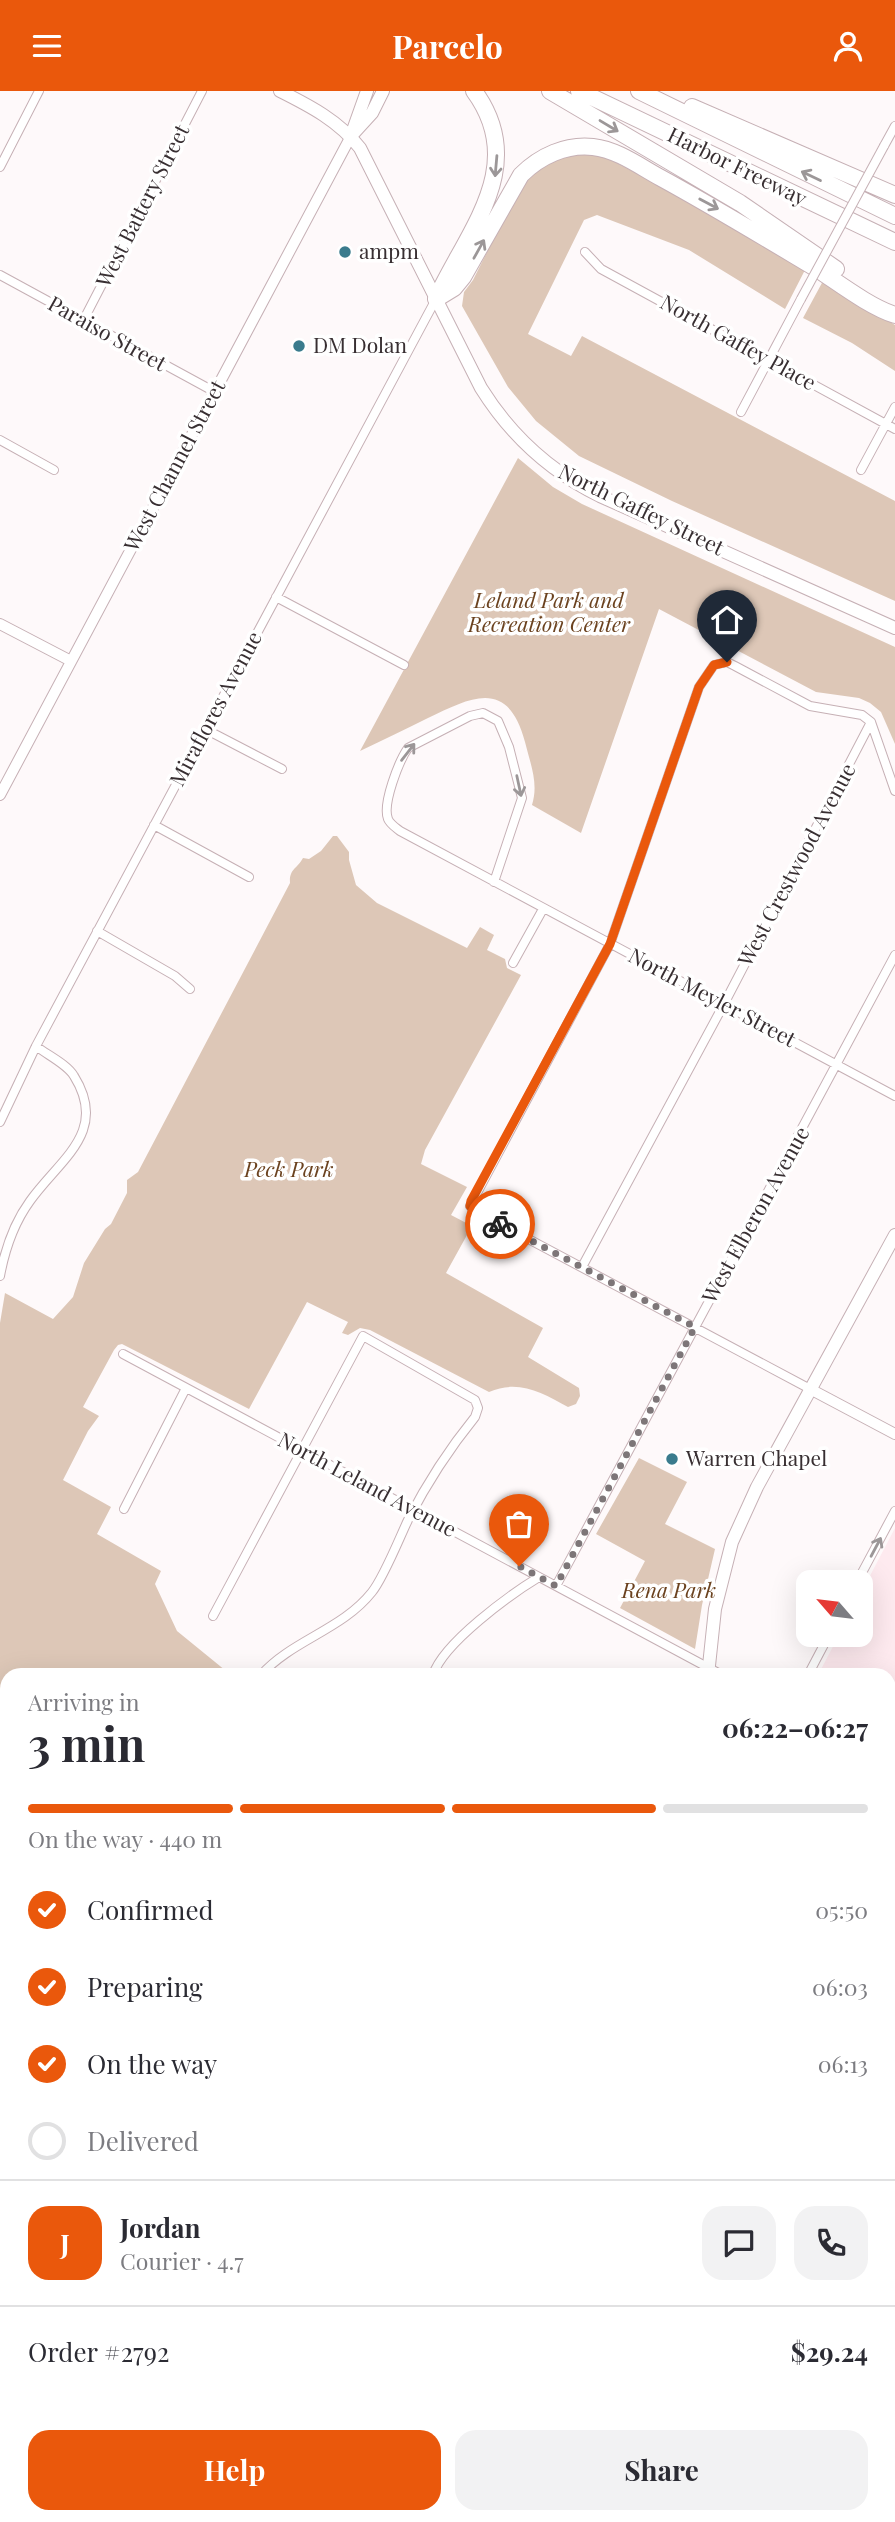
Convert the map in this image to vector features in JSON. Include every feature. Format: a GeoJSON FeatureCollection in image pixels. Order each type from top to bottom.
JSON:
{"type":"FeatureCollection","features":[{"type":"Feature","properties":{"kind":"highway"},"geometry":{"type":"LineString","coordinates":[[436,299],[486,204],[496,174],[494,132],[486,109],[474,91]]}},
{"type":"Feature","properties":{"kind":"highway"},"geometry":{"type":"LineString","coordinates":[[550,91],[740,203],[895,313]]}},
{"type":"Feature","properties":{"kind":"highway","name":"Harbor Freeway"},"geometry":{"type":"LineString","coordinates":[[579,91],[895,242]]}},
{"type":"Feature","properties":{"kind":"highway","name":"Harbor Freeway"},"geometry":{"type":"LineString","coordinates":[[639,91],[895,216]]}},
{"type":"Feature","properties":{"kind":"highway"},"geometry":{"type":"LineString","coordinates":[[647,91],[689,106],[895,195]]}},
{"type":"Feature","properties":{"kind":"highway"},"geometry":{"type":"LineString","coordinates":[[436,299],[454,288],[463,277],[521,175],[533,164],[559,151],[584,147],[605,150],[631,161],[895,313]]}},
{"type":"Feature","properties":{"kind":"main road","name":"North Gaffey Street"},"geometry":{"type":"LineString","coordinates":[[280,91],[329,118],[351,136],[360,148],[475,378],[492,405],[520,440],[554,469],[600,496],[895,628]]}},
{"type":"Feature","properties":{"kind":"main road","name":"West Channel Street"},"geometry":{"type":"LineString","coordinates":[[351,136],[367,91]]}},
{"type":"Feature","properties":{"kind":"main road","name":"West Channel Street"},"geometry":{"type":"LineString","coordinates":[[351,136],[372,114],[383,91]]}},
{"type":"Feature","properties":{"kind":"main road"},"geometry":{"type":"LineString","coordinates":[[709,1668],[715,1609],[732,1542],[757,1487],[895,1235]]}},
{"type":"Feature","properties":{"kind":"street"},"geometry":{"type":"LineString","coordinates":[[0,167],[39,91]]}},
{"type":"Feature","properties":{"kind":"street","name":"West Battery Street"},"geometry":{"type":"LineString","coordinates":[[83,321],[202,91]]}},
{"type":"Feature","properties":{"kind":"street"},"geometry":{"type":"LineString","coordinates":[[741,412],[895,126]]}},
{"type":"Feature","properties":{"kind":"street","name":"West Channel Street"},"geometry":{"type":"LineString","coordinates":[[0,795],[351,136]]}},
{"type":"Feature","properties":{"kind":"street","name":"North Gaffey Place"},"geometry":{"type":"LineString","coordinates":[[585,252],[601,269],[895,429]]}},
{"type":"Feature","properties":{"kind":"street","name":"Paraiso Street"},"geometry":{"type":"LineString","coordinates":[[0,275],[215,392]]}},
{"type":"Feature","properties":{"kind":"street","name":"Miraflores Avenue"},"geometry":{"type":"LineString","coordinates":[[0,1122],[36,1046],[436,299]]}},
{"type":"Feature","properties":{"kind":"street"},"geometry":{"type":"LineString","coordinates":[[860,470],[895,407]]}},
{"type":"Feature","properties":{"kind":"street"},"geometry":{"type":"LineString","coordinates":[[0,440],[54,470]]}},
{"type":"Feature","properties":{"kind":"street"},"geometry":{"type":"LineString","coordinates":[[276,597],[404,665]]}},
{"type":"Feature","properties":{"kind":"street"},"geometry":{"type":"LineString","coordinates":[[0,624],[71,661]]}},
{"type":"Feature","properties":{"kind":"street"},"geometry":{"type":"LineString","coordinates":[[895,791],[871,722],[862,715],[810,706],[727,662],[714,665],[699,687],[610,944],[470,1206],[895,1434]]}},
{"type":"Feature","properties":{"kind":"street","name":"North Meyler Street"},"geometry":{"type":"LineString","coordinates":[[494,882],[522,798],[509,747],[498,721],[483,713],[470,716],[408,748],[402,756],[386,805],[391,824],[400,831],[543,909],[895,1096]]}},
{"type":"Feature","properties":{"kind":"street","name":"West Crestwood Avenue"},"geometry":{"type":"LineString","coordinates":[[582,1266],[724,1004],[871,722]]}},
{"type":"Feature","properties":{"kind":"street"},"geometry":{"type":"LineString","coordinates":[[205,729],[282,769]]}},
{"type":"Feature","properties":{"kind":"street"},"geometry":{"type":"LineString","coordinates":[[154,825],[249,877]]}},
{"type":"Feature","properties":{"kind":"street"},"geometry":{"type":"LineString","coordinates":[[513,963],[543,909]]}},
{"type":"Feature","properties":{"kind":"street"},"geometry":{"type":"LineString","coordinates":[[97,931],[175,976],[190,989]]}},
{"type":"Feature","properties":{"kind":"street","name":"West Elberon Avenue"},"geometry":{"type":"LineString","coordinates":[[556,1586],[895,955]]}},
{"type":"Feature","properties":{"kind":"street"},"geometry":{"type":"LineString","coordinates":[[0,1276],[13,1229],[30,1201],[79,1141],[88,1108],[73,1074],[36,1046]]}},
{"type":"Feature","properties":{"kind":"street"},"geometry":{"type":"LineString","coordinates":[[213,1616],[363,1336],[475,1400],[478,1408],[475,1417],[442,1460],[373,1592],[335,1625],[287,1651],[269,1668]]}},
{"type":"Feature","properties":{"kind":"street","name":"North Leland Avenue"},"geometry":{"type":"LineString","coordinates":[[123,1354],[704,1668]]}},
{"type":"Feature","properties":{"kind":"street"},"geometry":{"type":"LineString","coordinates":[[124,1509],[186,1388]]}},
{"type":"Feature","properties":{"kind":"street"},"geometry":{"type":"LineString","coordinates":[[863,1570],[895,1511]]}},
{"type":"Feature","properties":{"kind":"street"},"geometry":{"type":"LineString","coordinates":[[437,1668],[447,1651],[461,1637],[516,1591],[539,1577]]}},
{"type":"Feature","properties":{"kind":"street"},"geometry":{"type":"LineString","coordinates":[[811,1668],[822,1647]]}},
{"type":"Feature","properties":{"kind":"shaded area"},"geometry":{"type":"Polygon","coordinates":[[[895,1528],[895,1668],[822,1668],[833,1647],[873,1647],[873,1570],[895,1528]]]}},
{"type":"Feature","properties":{"kind":"green space"},"geometry":{"type":"Polygon","coordinates":[[[595,155],[611,160],[749,232],[805,270],[785,309],[689,250],[597,215],[584,220],[528,334],[571,356],[582,336],[895,501],[895,601],[672,501],[579,456],[536,421],[508,387],[462,306],[464,292],[525,183],[544,165],[560,158],[595,155]]]}},
{"type":"Feature","properties":{"kind":"green space"},"geometry":{"type":"Polygon","coordinates":[[[823,281],[895,325],[895,371],[852,343],[803,318],[823,281]]]}},
{"type":"Feature","properties":{"kind":"green space","name":"Leland Park and Recreation Center"},"geometry":{"type":"Polygon","coordinates":[[[518,458],[553,487],[582,504],[895,647],[895,744],[881,712],[870,703],[859,698],[816,692],[659,609],[581,833],[532,805],[534,781],[525,742],[518,722],[509,708],[498,701],[474,699],[459,704],[360,751],[518,458]]]}},
{"type":"Feature","properties":{"kind":"green space","name":"Peck Park"},"geometry":{"type":"Polygon","coordinates":[[[333,836],[337,836],[349,852],[356,885],[377,903],[467,948],[480,927],[494,935],[487,950],[505,959],[507,968],[521,975],[425,1150],[421,1164],[467,1187],[451,1215],[472,1226],[446,1273],[543,1328],[528,1357],[579,1388],[580,1396],[576,1404],[568,1407],[520,1387],[500,1388],[489,1392],[370,1330],[360,1328],[348,1335],[342,1333],[348,1322],[307,1302],[249,1409],[122,1344],[118,1345],[83,1407],[99,1416],[88,1431],[63,1480],[111,1507],[97,1534],[161,1571],[155,1584],[177,1631],[222,1668],[0,1668],[0,1323],[5,1293],[53,1319],[73,1297],[84,1263],[111,1224],[127,1193],[127,1180],[138,1172],[290,883],[292,872],[303,858],[309,859],[321,851],[333,836]]]}},
{"type":"Feature","properties":{"kind":"green space","name":"Rena Park"},"geometry":{"type":"Polygon","coordinates":[[[639,1458],[687,1482],[665,1524],[715,1549],[695,1649],[620,1608],[645,1561],[596,1534],[639,1458]]]}},
{"type":"Feature","properties":{"kind":"way so far"},"geometry":{"type":"LineString","coordinates":[[500,1224],[695,1327],[556,1586],[519,1566]]}},
{"type":"Feature","properties":{"kind":"place","name":"ampm"},"geometry":{"type":"Point","coordinates":[345,252]}},
{"type":"Feature","properties":{"kind":"place","name":"DM Dolan"},"geometry":{"type":"Point","coordinates":[299,346]}},
{"type":"Feature","properties":{"kind":"place","name":"Warren Chapel"},"geometry":{"type":"Point","coordinates":[672,1459]}},
{"type":"Feature","properties":{"kind":"route"},"geometry":{"type":"LineString","coordinates":[[500,1224],[474,1210],[470,1206],[471,1201],[610,944],[699,687],[714,665],[727,662]]}}]}
